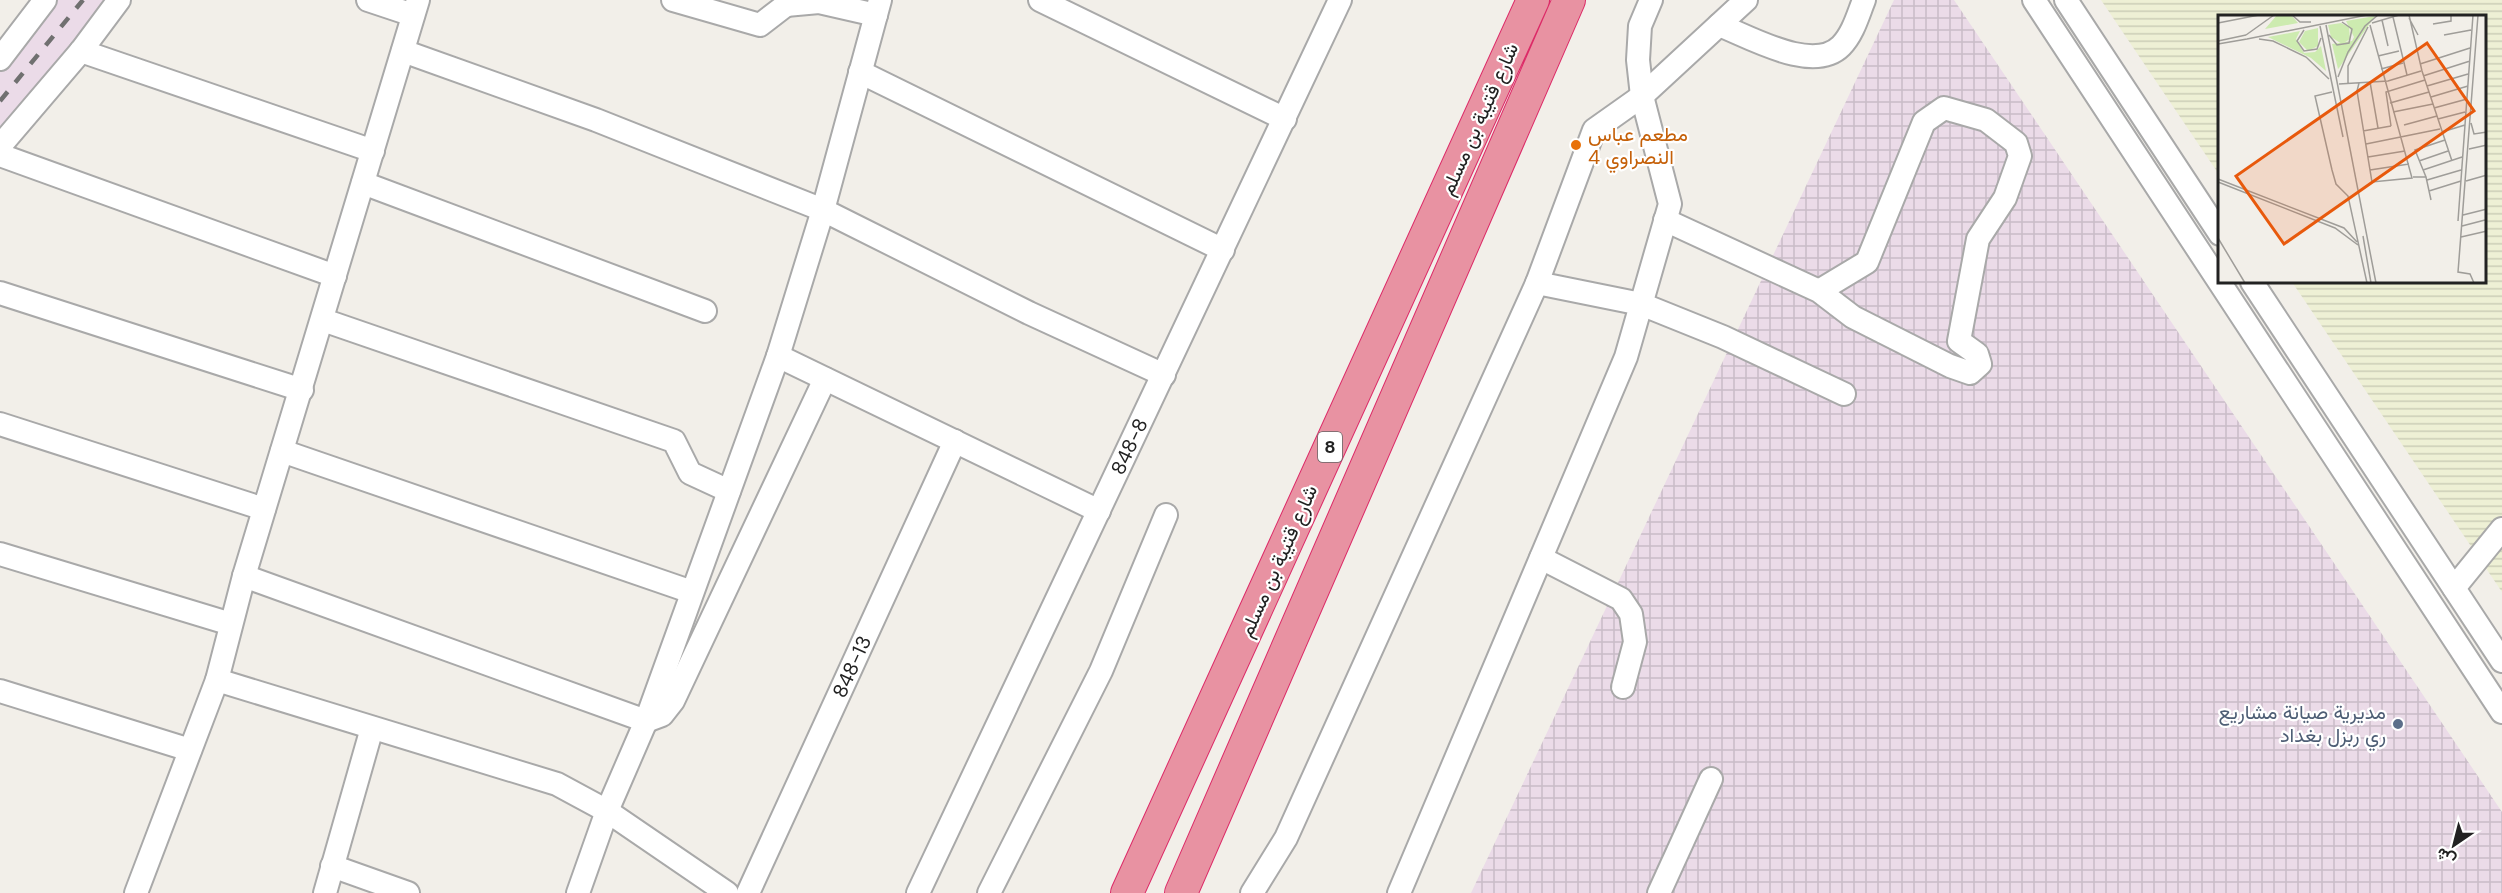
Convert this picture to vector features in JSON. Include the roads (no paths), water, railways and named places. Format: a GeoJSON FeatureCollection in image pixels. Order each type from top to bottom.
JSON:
{"type":"FeatureCollection","features":[{"type":"Feature","properties":{"kind":"highway","name":"شارع قتيبة بن مسلم"},"geometry":{"type":"LineString","coordinates":[[1127,893],[1533,0]]}},
{"type":"Feature","properties":{"kind":"highway","name":"شارع قتيبة بن مسلم"},"geometry":{"type":"LineString","coordinates":[[1181,893],[1569,0]]}},
{"type":"Feature","properties":{"kind":"street"},"geometry":{"type":"LineString","coordinates":[[0,59],[45,0]]}},
{"type":"Feature","properties":{"kind":"street"},"geometry":{"type":"LineString","coordinates":[[0,146],[81,51],[119,0]]}},
{"type":"Feature","properties":{"kind":"street"},"geometry":{"type":"LineString","coordinates":[[136,893],[217,681],[244,576],[302,390],[415,8],[368,0]]}},
{"type":"Feature","properties":{"kind":"street"},"geometry":{"type":"LineString","coordinates":[[578,893],[607,811],[646,721],[778,356],[823,210],[878,7],[819,2],[786,3],[760,25],[673,0]]}},
{"type":"Feature","properties":{"kind":"street"},"geometry":{"type":"LineString","coordinates":[[1040,0],[1285,119]]}},
{"type":"Feature","properties":{"kind":"street","name":"848-8"},"geometry":{"type":"LineString","coordinates":[[918,893],[1340,0]]}},
{"type":"Feature","properties":{"kind":"street"},"geometry":{"type":"LineString","coordinates":[[1399,893],[1626,357],[1670,204],[1642,96],[1638,60],[1640,26],[1651,0]]}},
{"type":"Feature","properties":{"kind":"street"},"geometry":{"type":"LineString","coordinates":[[1252,893],[1286,838],[1537,283],[1594,130],[1642,96],[1746,0]]}},
{"type":"Feature","properties":{"kind":"street"},"geometry":{"type":"LineString","coordinates":[[1719,25],[1801,57],[1821,57],[1831,53],[1846,40],[1864,0]]}},
{"type":"Feature","properties":{"kind":"street"},"geometry":{"type":"LineString","coordinates":[[2034,0],[2218,280]]}},
{"type":"Feature","properties":{"kind":"street"},"geometry":{"type":"LineString","coordinates":[[2066,0],[2218,231]]}},
{"type":"Feature","properties":{"kind":"street"},"geometry":{"type":"LineString","coordinates":[[81,51],[373,151]]}},
{"type":"Feature","properties":{"kind":"street"},"geometry":{"type":"LineString","coordinates":[[403,51],[597,120],[823,210],[1029,313],[1164,375]]}},
{"type":"Feature","properties":{"kind":"street"},"geometry":{"type":"LineString","coordinates":[[860,72],[1223,250]]}},
{"type":"Feature","properties":{"kind":"street"},"geometry":{"type":"LineString","coordinates":[[1665,220],[1819,291],[1853,317],[1950,366],[1970,372],[1980,364],[1977,354],[1959,341],[1978,239],[2005,198],[2020,156],[2016,143],[1986,120],[1944,108],[1924,122],[1867,262],[1819,291]]}},
{"type":"Feature","properties":{"kind":"street"},"geometry":{"type":"LineString","coordinates":[[0,155],[336,276]]}},
{"type":"Feature","properties":{"kind":"street"},"geometry":{"type":"LineString","coordinates":[[363,183],[705,311]]}},
{"type":"Feature","properties":{"kind":"street"},"geometry":{"type":"LineString","coordinates":[[1537,283],[1641,304],[1723,337],[1844,394]]}},
{"type":"Feature","properties":{"kind":"street"},"geometry":{"type":"LineString","coordinates":[[2221,284],[2502,712]]}},
{"type":"Feature","properties":{"kind":"street"},"geometry":{"type":"LineString","coordinates":[[2253,284],[2502,661]]}},
{"type":"Feature","properties":{"kind":"street"},"geometry":{"type":"LineString","coordinates":[[0,293],[302,390]]}},
{"type":"Feature","properties":{"kind":"street"},"geometry":{"type":"LineString","coordinates":[[323,320],[674,441],[690,473],[729,492]]}},
{"type":"Feature","properties":{"kind":"street"},"geometry":{"type":"LineString","coordinates":[[778,356],[1099,511]]}},
{"type":"Feature","properties":{"kind":"street"},"geometry":{"type":"LineString","coordinates":[[244,576],[646,721],[662,716],[673,701],[825,379]]}},
{"type":"Feature","properties":{"kind":"street"},"geometry":{"type":"LineString","coordinates":[[0,424],[264,509]]}},
{"type":"Feature","properties":{"kind":"street","name":"848-13"},"geometry":{"type":"LineString","coordinates":[[748,893],[955,441]]}},
{"type":"Feature","properties":{"kind":"street"},"geometry":{"type":"LineString","coordinates":[[282,451],[692,592]]}},
{"type":"Feature","properties":{"kind":"street"},"geometry":{"type":"LineString","coordinates":[[989,893],[1101,671],[1166,515]]}},
{"type":"Feature","properties":{"kind":"street"},"geometry":{"type":"LineString","coordinates":[[2454,588],[2502,529]]}},
{"type":"Feature","properties":{"kind":"street"},"geometry":{"type":"LineString","coordinates":[[0,554],[231,624]]}},
{"type":"Feature","properties":{"kind":"street"},"geometry":{"type":"LineString","coordinates":[[1540,558],[1621,598],[1631,614],[1635,642],[1623,687]]}},
{"type":"Feature","properties":{"kind":"street"},"geometry":{"type":"LineString","coordinates":[[217,681],[556,784],[607,811],[727,893]]}},
{"type":"Feature","properties":{"kind":"street"},"geometry":{"type":"LineString","coordinates":[[0,691],[190,750]]}},
{"type":"Feature","properties":{"kind":"street"},"geometry":{"type":"LineString","coordinates":[[325,893],[372,728]]}},
{"type":"Feature","properties":{"kind":"street"},"geometry":{"type":"LineString","coordinates":[[1659,893],[1711,779]]}},
{"type":"Feature","properties":{"kind":"street"},"geometry":{"type":"LineString","coordinates":[[332,866],[408,893]]}},
{"type":"Feature","properties":{"kind":"railway"},"geometry":{"type":"LineString","coordinates":[[0,101],[83,0]]}},
{"type":"Feature","properties":{"kind":"place","name":"مطعم عباس النصراوي 4"},"geometry":{"type":"Point","coordinates":[1576,145]}},
{"type":"Feature","properties":{"kind":"place","name":"مديرية صيانة مشاريع ري ربزل بغداد"},"geometry":{"type":"Point","coordinates":[2398,724]}}]}
